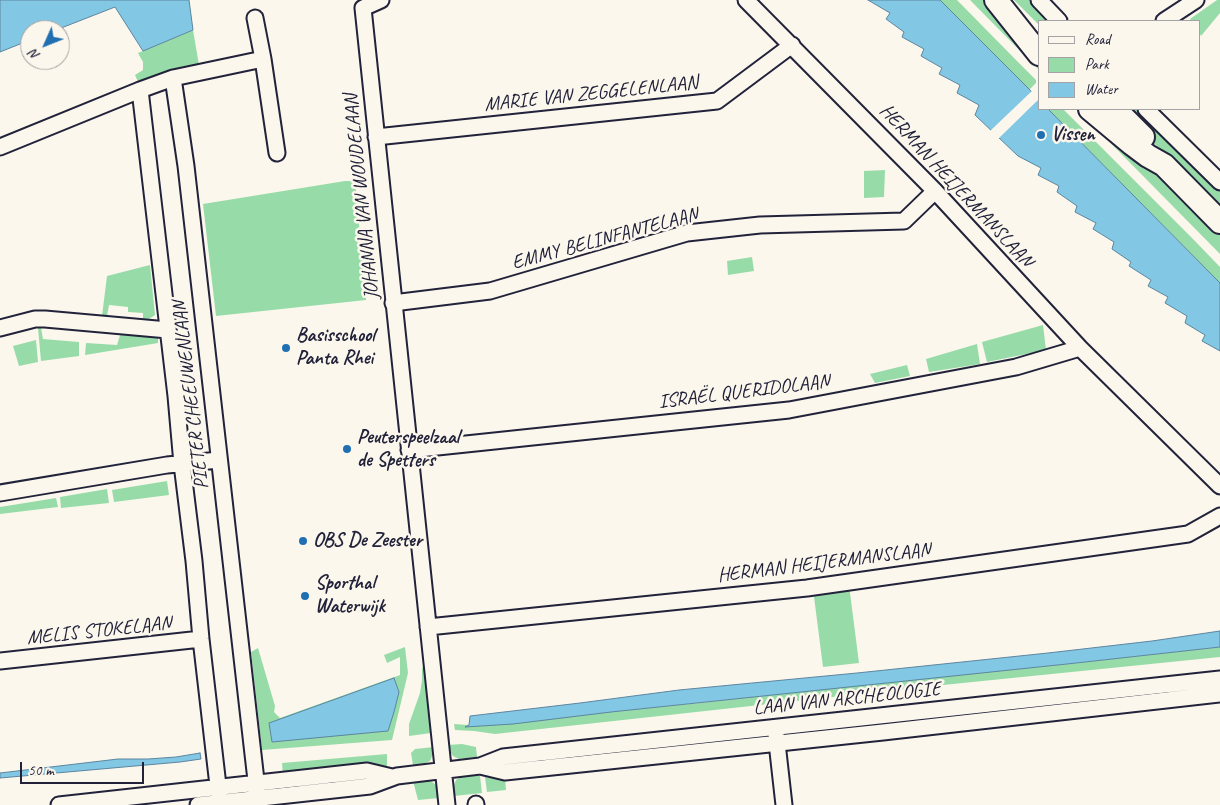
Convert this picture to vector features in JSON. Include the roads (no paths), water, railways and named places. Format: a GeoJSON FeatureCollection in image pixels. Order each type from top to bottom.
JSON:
{"type":"FeatureCollection","features":[{"type":"Feature","properties":{"kind":"main road"},"geometry":{"type":"LineString","coordinates":[[996,0],[1038,53]]}},
{"type":"Feature","properties":{"kind":"main road"},"geometry":{"type":"LineString","coordinates":[[1008,0],[1038,30]]}},
{"type":"Feature","properties":{"kind":"main road"},"geometry":{"type":"LineString","coordinates":[[1091,110],[1148,156],[1164,165],[1220,222]]}},
{"type":"Feature","properties":{"kind":"main road"},"geometry":{"type":"LineString","coordinates":[[1116,110],[1156,150],[1164,165]]}},
{"type":"Feature","properties":{"kind":"street","name":"JOHANNA VAN WOUDELAAN"},"geometry":{"type":"LineString","coordinates":[[381,0],[362,8],[447,805]]}},
{"type":"Feature","properties":{"kind":"street","name":"HERMAN HEIJERMANSLAAN"},"geometry":{"type":"LineString","coordinates":[[746,0],[935,191],[1080,348],[1220,486]]}},
{"type":"Feature","properties":{"kind":"street"},"geometry":{"type":"LineString","coordinates":[[1039,0],[1058,20]]}},
{"type":"Feature","properties":{"kind":"street"},"geometry":{"type":"LineString","coordinates":[[1166,20],[1196,0]]}},
{"type":"Feature","properties":{"kind":"street"},"geometry":{"type":"LineString","coordinates":[[255,18],[277,153]]}},
{"type":"Feature","properties":{"kind":"street","name":"MARIE VAN ZEGGELENLAAN"},"geometry":{"type":"LineString","coordinates":[[376,137],[717,102],[792,45]]}},
{"type":"Feature","properties":{"kind":"street"},"geometry":{"type":"LineString","coordinates":[[0,147],[173,78],[263,59]]}},
{"type":"Feature","properties":{"kind":"street","name":"PIETER CHEEUWENLAAN"},"geometry":{"type":"LineString","coordinates":[[173,78],[186,166],[257,791]]}},
{"type":"Feature","properties":{"kind":"street","name":"PIETER CHEEUWENLAAN"},"geometry":{"type":"LineString","coordinates":[[140,90],[176,396],[219,795]]}},
{"type":"Feature","properties":{"kind":"street"},"geometry":{"type":"LineString","coordinates":[[1147,110],[1220,182]]}},
{"type":"Feature","properties":{"kind":"street","name":"EMMY BELINFANTELAAN"},"geometry":{"type":"LineString","coordinates":[[393,303],[490,291],[686,233],[760,225],[904,221],[935,191]]}},
{"type":"Feature","properties":{"kind":"street"},"geometry":{"type":"LineString","coordinates":[[0,328],[35,319],[45,319],[168,330]]}},
{"type":"Feature","properties":{"kind":"street","name":"ISRAËL QUERIDOLAAN"},"geometry":{"type":"LineString","coordinates":[[409,450],[789,410],[1016,368],[1080,348]]}},
{"type":"Feature","properties":{"kind":"street"},"geometry":{"type":"LineString","coordinates":[[0,493],[167,465],[219,460]]}},
{"type":"Feature","properties":{"kind":"street","name":"HERMAN HEIJERMANSLAAN"},"geometry":{"type":"LineString","coordinates":[[428,627],[807,588],[1188,534],[1220,516]]}},
{"type":"Feature","properties":{"kind":"street","name":"MELIS STOKELAAN"},"geometry":{"type":"LineString","coordinates":[[0,661],[201,639]]}},
{"type":"Feature","properties":{"kind":"street","name":"LAAN VAN ARCHEOLOGIE"},"geometry":{"type":"LineString","coordinates":[[59,805],[257,791],[370,786],[392,777],[480,766],[503,757],[1220,679]]}},
{"type":"Feature","properties":{"kind":"street","name":"LAAN VAN ARCHEOLOGIE"},"geometry":{"type":"LineString","coordinates":[[480,766],[505,772],[1220,694]]}},
{"type":"Feature","properties":{"kind":"street"},"geometry":{"type":"LineString","coordinates":[[775,727],[784,805]]}},
{"type":"Feature","properties":{"kind":"street","name":"LAAN VAN ARCHEOLOGIE"},"geometry":{"type":"LineString","coordinates":[[198,805],[219,795]]}},
{"type":"Feature","properties":{"kind":"water"},"geometry":{"type":"Polygon","coordinates":[[[0,0],[189,0],[193,30],[143,51],[115,7],[70,25],[70,20],[20,20],[20,44],[0,52],[0,0]]]}},
{"type":"Feature","properties":{"kind":"water"},"geometry":{"type":"Polygon","coordinates":[[[868,0],[940,0],[1038,98],[1038,110],[1049,110],[1220,283],[1220,351],[1202,341],[1205,335],[1185,323],[1187,316],[1165,303],[1168,297],[1148,286],[1151,280],[1129,266],[1131,262],[1112,249],[1114,242],[1093,229],[1096,223],[1075,212],[1077,206],[1057,192],[1059,186],[1038,175],[1041,168],[1018,156],[975,115],[979,105],[957,93],[960,85],[939,74],[942,68],[921,56],[924,49],[902,37],[904,32],[886,19],[890,13],[868,0]]]}},
{"type":"Feature","properties":{"kind":"water"},"geometry":{"type":"Polygon","coordinates":[[[1220,631],[1220,647],[513,724],[465,727],[469,725],[470,716],[679,690],[1048,653],[1220,631]]]}},
{"type":"Feature","properties":{"kind":"water"},"geometry":{"type":"Polygon","coordinates":[[[394,678],[399,692],[388,731],[272,742],[269,723],[394,678]]]}},
{"type":"Feature","properties":{"kind":"water"},"geometry":{"type":"Polygon","coordinates":[[[200,753],[201,759],[180,762],[0,778],[0,773],[118,759],[176,757],[200,753]]]}},
{"type":"Feature","properties":{"kind":"place","name":"Vissen"},"geometry":{"type":"Point","coordinates":[1041,135]}},
{"type":"Feature","properties":{"kind":"place","name":"Basisschool Panta Rhei"},"geometry":{"type":"Point","coordinates":[286,348]}},
{"type":"Feature","properties":{"kind":"place","name":"Peuterspeelzaal de Spetters"},"geometry":{"type":"Point","coordinates":[347,449]}},
{"type":"Feature","properties":{"kind":"place","name":"OBS De Zeester"},"geometry":{"type":"Point","coordinates":[303,541]}},
{"type":"Feature","properties":{"kind":"place","name":"Sporthal Waterwijk"},"geometry":{"type":"Point","coordinates":[305,596]}}]}
